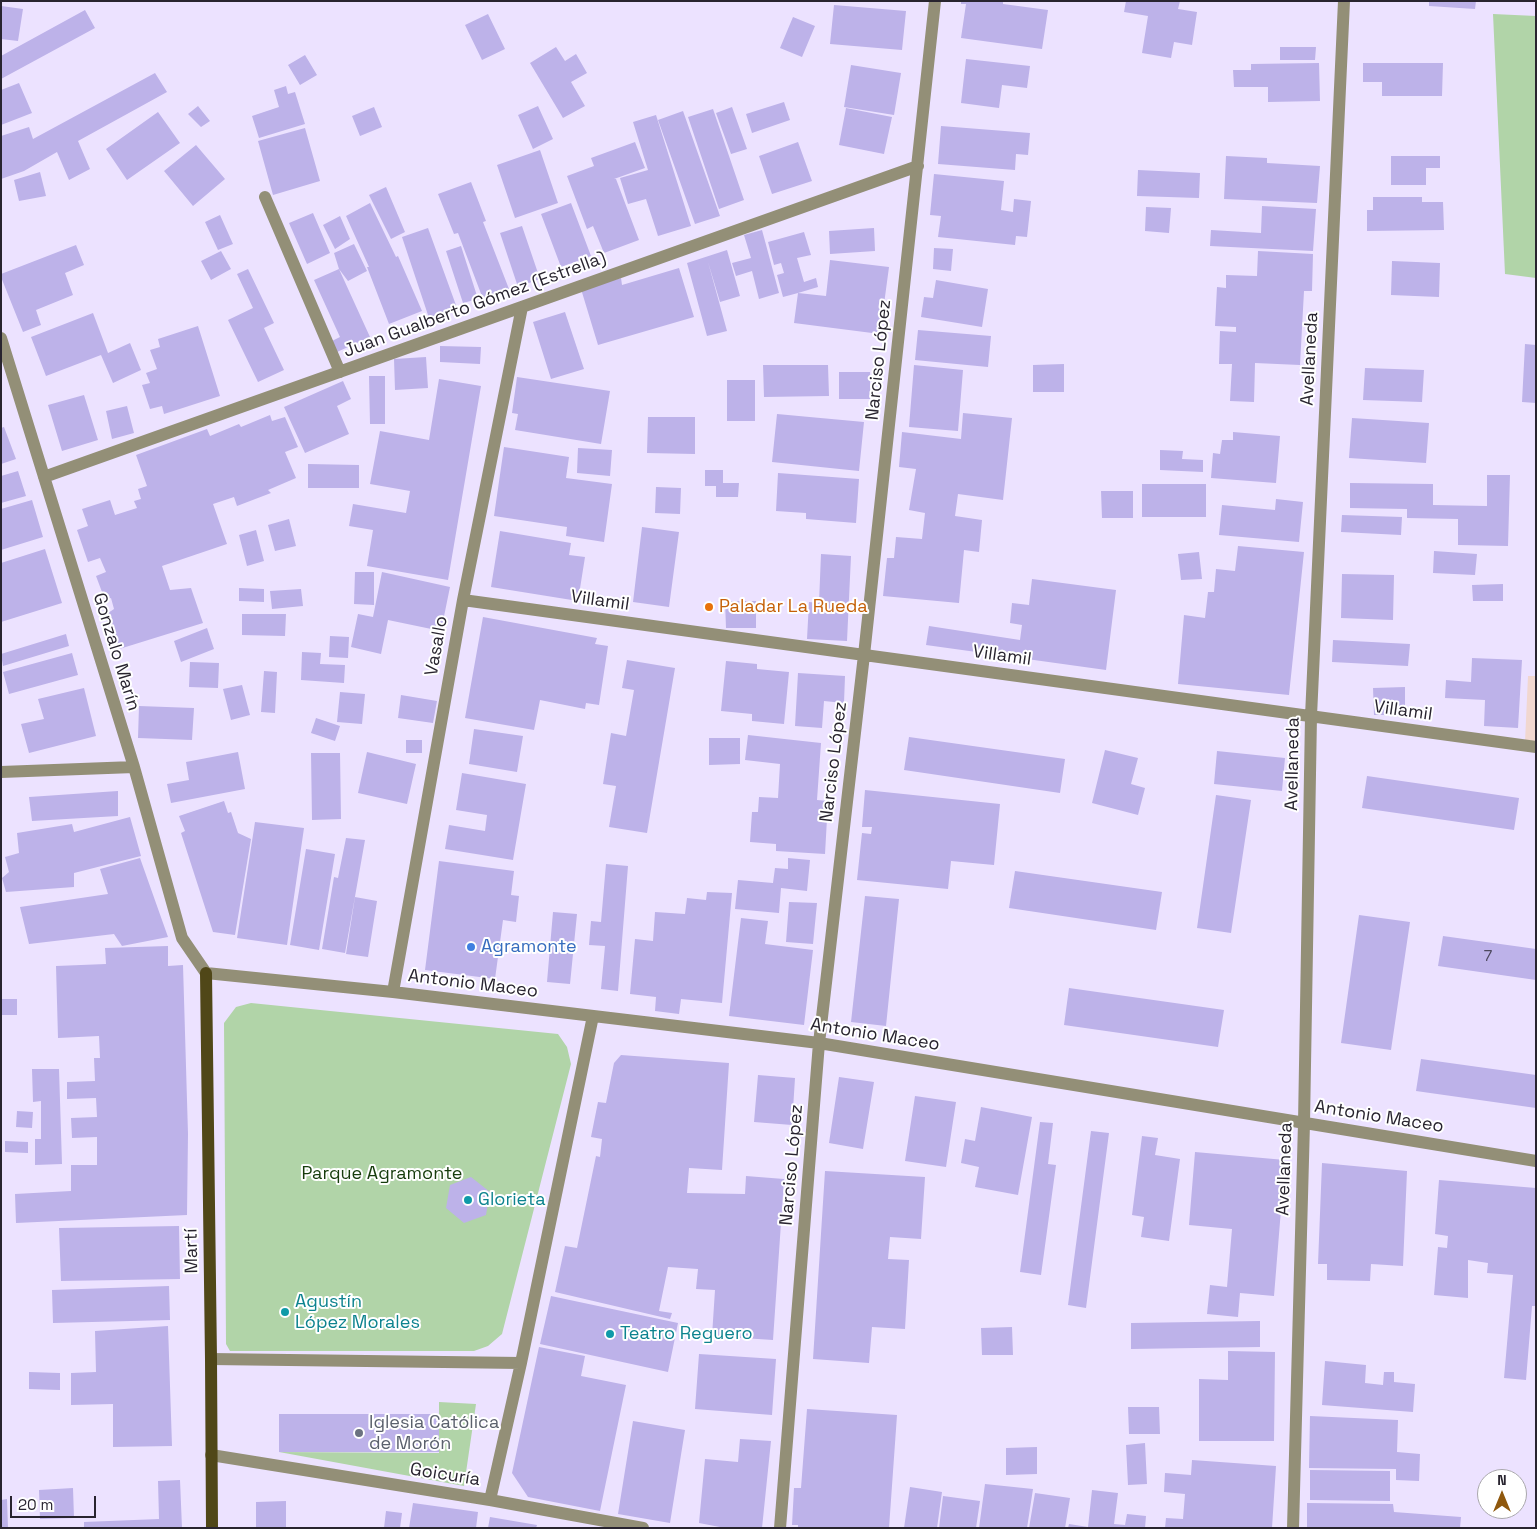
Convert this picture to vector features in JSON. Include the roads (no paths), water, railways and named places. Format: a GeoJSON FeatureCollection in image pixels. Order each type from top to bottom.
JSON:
{"type":"FeatureCollection","features":[{"type":"Feature","properties":{"kind":"main road","name":"Martí"},"geometry":{"type":"LineString","coordinates":[[206,973],[212,1359],[212,1528]]}},
{"type":"Feature","properties":{"kind":"street","name":"Narciso López"},"geometry":{"type":"LineString","coordinates":[[780,1528],[819,1044],[936,1]]}},
{"type":"Feature","properties":{"kind":"street","name":"Avellaneda"},"geometry":{"type":"LineString","coordinates":[[1293,1528],[1304,1123],[1311,716],[1344,1]]}},
{"type":"Feature","properties":{"kind":"street","name":"Juan Gualberto Gómez (Estrella)"},"geometry":{"type":"LineString","coordinates":[[44,477],[918,166]]}},
{"type":"Feature","properties":{"kind":"street"},"geometry":{"type":"LineString","coordinates":[[265,197],[340,372]]}},
{"type":"Feature","properties":{"kind":"street","name":"Vasallo"},"geometry":{"type":"LineString","coordinates":[[393,992],[463,600],[522,307]]}},
{"type":"Feature","properties":{"kind":"street","name":"Gonzalo Marín"},"geometry":{"type":"LineString","coordinates":[[1,338],[134,767],[182,938],[206,973]]}},
{"type":"Feature","properties":{"kind":"street","name":"Villamil"},"geometry":{"type":"LineString","coordinates":[[463,600],[1536,746]]}},
{"type":"Feature","properties":{"kind":"street"},"geometry":{"type":"LineString","coordinates":[[1,772],[134,767]]}},
{"type":"Feature","properties":{"kind":"street","name":"Antonio Maceo"},"geometry":{"type":"LineString","coordinates":[[206,973],[393,992],[819,1044],[1536,1161]]}},
{"type":"Feature","properties":{"kind":"street"},"geometry":{"type":"LineString","coordinates":[[490,1500],[521,1363],[593,1016]]}},
{"type":"Feature","properties":{"kind":"street"},"geometry":{"type":"LineString","coordinates":[[212,1359],[521,1363]]}},
{"type":"Feature","properties":{"kind":"street","name":"Goicuría"},"geometry":{"type":"LineString","coordinates":[[211,1455],[490,1500],[643,1528]]}},
{"type":"Feature","properties":{"kind":"place","name":"Paladar La Rueda"},"geometry":{"type":"Point","coordinates":[709,607]}},
{"type":"Feature","properties":{"kind":"place","name":"Agramonte"},"geometry":{"type":"Point","coordinates":[471,947]}},
{"type":"Feature","properties":{"kind":"place","name":"Glorieta"},"geometry":{"type":"Point","coordinates":[468,1200]}},
{"type":"Feature","properties":{"kind":"place","name":"Agustín López Morales"},"geometry":{"type":"Point","coordinates":[285,1312]}},
{"type":"Feature","properties":{"kind":"place","name":"Teatro Reguero"},"geometry":{"type":"Point","coordinates":[610,1334]}},
{"type":"Feature","properties":{"kind":"place","name":"Iglesia Católica de Morón"},"geometry":{"type":"Point","coordinates":[359,1433]}},
{"type":"Feature","properties":{"kind":"park label","name":"Parque Agramonte"},"geometry":{"type":"Point","coordinates":[382,1174]}}]}
